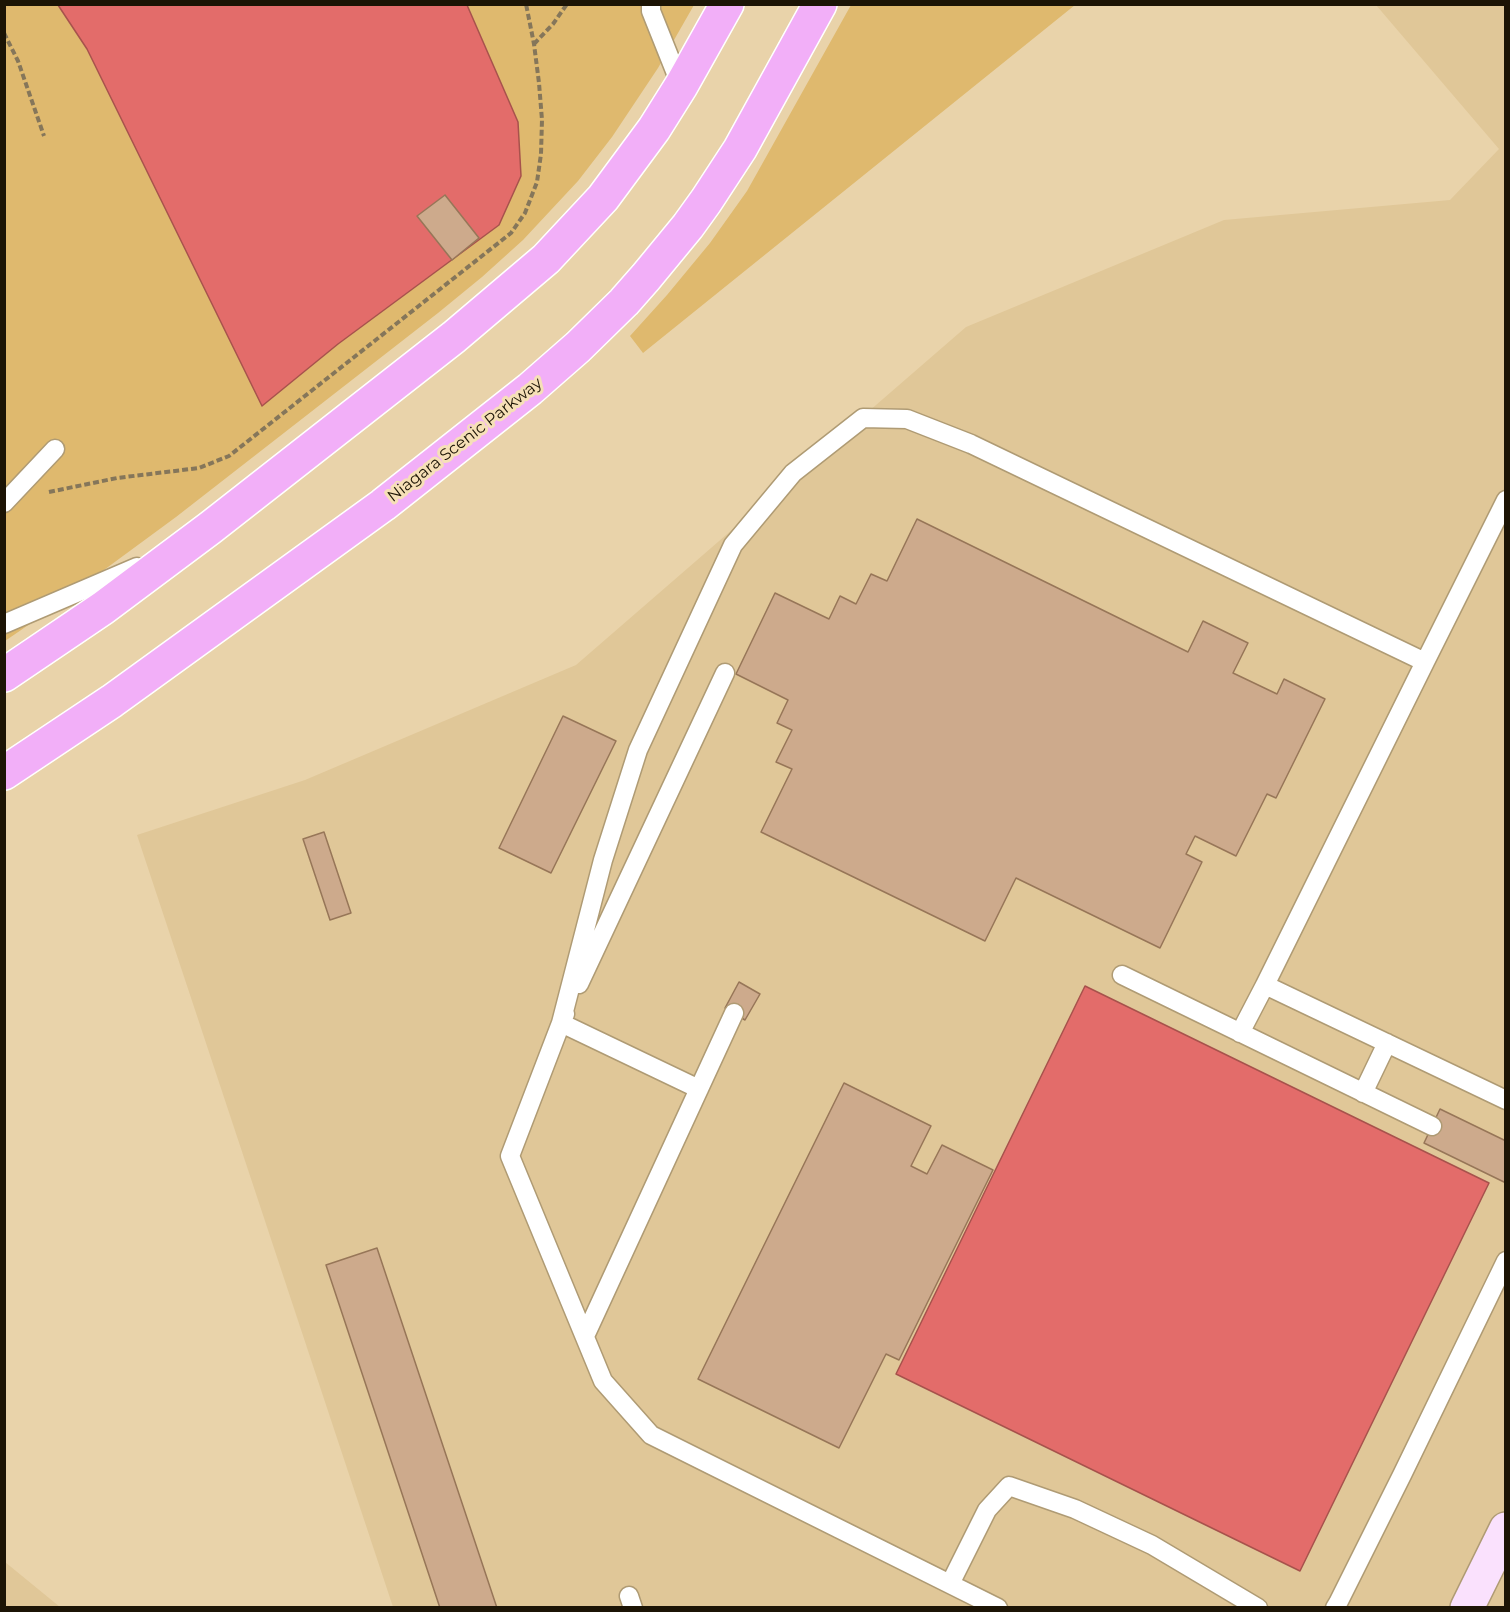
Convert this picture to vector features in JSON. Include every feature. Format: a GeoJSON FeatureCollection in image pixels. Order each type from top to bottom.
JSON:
{"type":"FeatureCollection","features":[{"type":"Feature","properties":{"kind":"highway"},"geometry":{"type":"LineString","coordinates":[[4,675],[103,608],[210,528],[454,337],[546,259],[614,183],[654,129],[727,4]]}},
{"type":"Feature","properties":{"kind":"highway","name":"Niagara Scenic Parkway"},"geometry":{"type":"LineString","coordinates":[[4,773],[141,680],[383,505],[531,389],[578,347],[646,277],[706,201],[740,149],[820,4]]}},
{"type":"Feature","properties":{"kind":"main road"},"geometry":{"type":"LineString","coordinates":[[1467,1608],[1506,1529]]}},
{"type":"Feature","properties":{"kind":"lane"},"geometry":{"type":"LineString","coordinates":[[651,4],[651,11],[681,86]]}},
{"type":"Feature","properties":{"kind":"lane"},"geometry":{"type":"LineString","coordinates":[[561,1023],[603,860],[638,750],[733,545],[793,473],[863,418],[907,419],[971,444],[1425,662]]}},
{"type":"Feature","properties":{"kind":"lane"},"geometry":{"type":"LineString","coordinates":[[5,502],[55,449]]}},
{"type":"Feature","properties":{"kind":"lane"},"geometry":{"type":"LineString","coordinates":[[1240,1033],[1506,500]]}},
{"type":"Feature","properties":{"kind":"lane"},"geometry":{"type":"LineString","coordinates":[[4,624],[130,571],[210,528]]}},
{"type":"Feature","properties":{"kind":"lane"},"geometry":{"type":"LineString","coordinates":[[725,673],[561,1023],[510,1156],[603,1381],[651,1435],[998,1608]]}},
{"type":"Feature","properties":{"kind":"lane"},"geometry":{"type":"LineString","coordinates":[[1122,975],[1432,1126]]}},
{"type":"Feature","properties":{"kind":"lane"},"geometry":{"type":"LineString","coordinates":[[1265,985],[1506,1100]]}},
{"type":"Feature","properties":{"kind":"lane"},"geometry":{"type":"LineString","coordinates":[[585,1336],[734,1013]]}},
{"type":"Feature","properties":{"kind":"lane"},"geometry":{"type":"LineString","coordinates":[[561,1023],[699,1089]]}},
{"type":"Feature","properties":{"kind":"lane"},"geometry":{"type":"LineString","coordinates":[[1363,1093],[1387,1043]]}},
{"type":"Feature","properties":{"kind":"lane"},"geometry":{"type":"LineString","coordinates":[[1335,1608],[1506,1262]]}},
{"type":"Feature","properties":{"kind":"lane"},"geometry":{"type":"LineString","coordinates":[[950,1584],[987,1510],[1010,1486],[1075,1509],[1152,1545],[1258,1608]]}},
{"type":"Feature","properties":{"kind":"path"},"geometry":{"type":"LineString","coordinates":[[5,502],[117,478],[199,468],[229,456],[511,233],[525,213],[537,182],[541,154],[542,120],[534,44],[526,4]]}},
{"type":"Feature","properties":{"kind":"path"},"geometry":{"type":"LineString","coordinates":[[534,44],[553,24],[567,4]]}},
{"type":"Feature","properties":{"kind":"path"},"geometry":{"type":"LineString","coordinates":[[4,33],[18,61],[44,136]]}},
{"type":"Feature","properties":{"kind":"shaded area"},"geometry":{"type":"Polygon","coordinates":[[[5,5],[58,5],[87,49],[262,405],[338,344],[499,225],[518,122],[467,5],[694,5],[658,68],[612,137],[578,181],[523,240],[438,313],[176,517],[5,641],[5,5]]]}},
{"type":"Feature","properties":{"kind":"shaded area"},"geometry":{"type":"Polygon","coordinates":[[[58,5],[467,5],[518,122],[521,176],[499,225],[338,344],[262,406],[87,49],[58,5]]]}},
{"type":"Feature","properties":{"kind":"shaded area"},"geometry":{"type":"Polygon","coordinates":[[[851,5],[1075,5],[643,353],[630,336],[710,243],[747,191],[851,5]]]}},
{"type":"Feature","properties":{"kind":"shaded area"},"geometry":{"type":"Polygon","coordinates":[[[1376,5],[1505,5],[1505,1607],[393,1607],[137,835],[305,780],[576,665],[966,327],[1224,220],[1450,200],[1499,149],[1376,5]]]}},
{"type":"Feature","properties":{"kind":"shaded area"},"geometry":{"type":"Polygon","coordinates":[[[1085,986],[1489,1183],[1300,1571],[896,1374],[1085,986]]]}},
{"type":"Feature","properties":{"kind":"shaded area"},"geometry":{"type":"Polygon","coordinates":[[[5,1562],[60,1607],[5,1607],[5,1562]]]}},
{"type":"Feature","properties":{"kind":"building"},"geometry":{"type":"Polygon","coordinates":[[[445,195],[479,238],[452,260],[417,216],[445,195]]]}},
{"type":"Feature","properties":{"kind":"building"},"geometry":{"type":"Polygon","coordinates":[[[917,519],[1188,652],[1203,621],[1248,643],[1233,673],[1277,694],[1284,679],[1325,699],[1276,798],[1267,794],[1236,856],[1195,836],[1186,854],[1202,862],[1160,948],[1016,878],[985,941],[761,832],[792,769],[776,762],[792,730],[777,723],[788,700],[736,674],[775,593],[829,619],[840,596],[856,604],[871,574],[887,581],[917,519]]]}},
{"type":"Feature","properties":{"kind":"building"},"geometry":{"type":"Polygon","coordinates":[[[563,716],[616,741],[551,873],[499,848],[563,716]]]}},
{"type":"Feature","properties":{"kind":"building"},"geometry":{"type":"Polygon","coordinates":[[[324,832],[351,913],[330,920],[303,839],[324,832]]]}},
{"type":"Feature","properties":{"kind":"building"},"geometry":{"type":"Polygon","coordinates":[[[739,982],[760,994],[745,1020],[725,1008],[739,982]]]}},
{"type":"Feature","properties":{"kind":"building"},"geometry":{"type":"Polygon","coordinates":[[[844,1083],[931,1126],[911,1166],[927,1174],[942,1145],[993,1170],[899,1360],[886,1354],[839,1448],[698,1379],[844,1083]]]}},
{"type":"Feature","properties":{"kind":"building"},"geometry":{"type":"Polygon","coordinates":[[[1440,1109],[1506,1141],[1506,1183],[1424,1143],[1440,1109]]]}},
{"type":"Feature","properties":{"kind":"building"},"geometry":{"type":"Polygon","coordinates":[[[377,1248],[497,1608],[440,1608],[326,1265],[377,1248]]]}}]}
